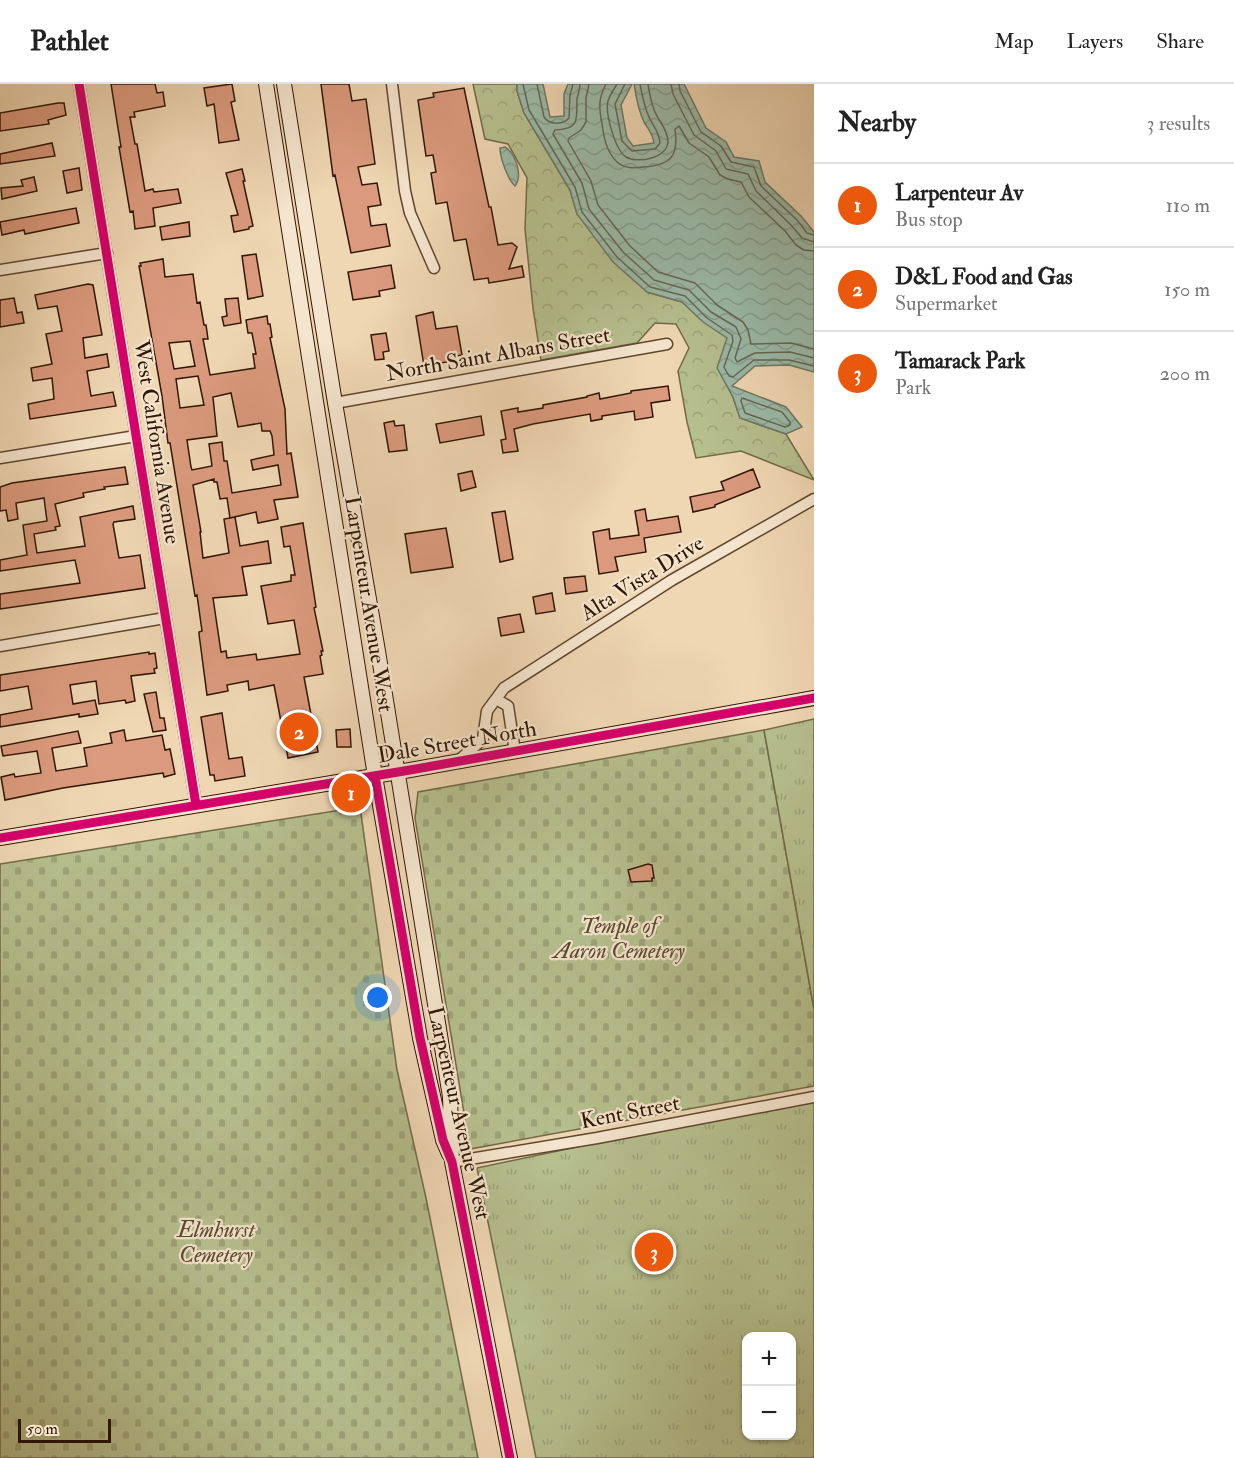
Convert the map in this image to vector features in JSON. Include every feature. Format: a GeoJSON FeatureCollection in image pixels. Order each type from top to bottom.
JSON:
{"type":"FeatureCollection","features":[{"type":"Feature","properties":{"kind":"main road","name":"Larpenteur Avenue West"},"geometry":{"type":"LineString","coordinates":[[266,84],[375,776],[420,1038],[442,1140],[452,1162]]}},
{"type":"Feature","properties":{"kind":"main road","name":"Larpenteur Avenue West"},"geometry":{"type":"LineString","coordinates":[[284,84],[450,1097],[452,1162],[510,1458]]}},
{"type":"Feature","properties":{"kind":"main road","name":"Dale Street North"},"geometry":{"type":"LineString","coordinates":[[0,838],[457,762],[814,698]]}},
{"type":"Feature","properties":{"kind":"street","name":"West California Avenue"},"geometry":{"type":"LineString","coordinates":[[79,84],[196,806]]}},
{"type":"Feature","properties":{"kind":"street"},"geometry":{"type":"LineString","coordinates":[[392,84],[405,191],[410,213],[434,268]]}},
{"type":"Feature","properties":{"kind":"street"},"geometry":{"type":"LineString","coordinates":[[0,270],[107,253]]}},
{"type":"Feature","properties":{"kind":"street","name":"North Saint Albans Street"},"geometry":{"type":"LineString","coordinates":[[335,403],[667,344]]}},
{"type":"Feature","properties":{"kind":"street"},"geometry":{"type":"LineString","coordinates":[[0,458],[136,435]]}},
{"type":"Feature","properties":{"kind":"street","name":"Alta Vista Drive"},"geometry":{"type":"LineString","coordinates":[[457,762],[483,739],[487,711],[509,684],[672,580],[814,499]]}},
{"type":"Feature","properties":{"kind":"street"},"geometry":{"type":"LineString","coordinates":[[0,646],[165,618]]}},
{"type":"Feature","properties":{"kind":"street"},"geometry":{"type":"LineString","coordinates":[[496,699],[508,706],[515,752]]}},
{"type":"Feature","properties":{"kind":"street","name":"Kent Street"},"geometry":{"type":"LineString","coordinates":[[452,1162],[597,1138],[814,1097]]}},
{"type":"Feature","properties":{"kind":"green space"},"geometry":{"type":"Polygon","coordinates":[[[473,84],[517,84],[524,113],[570,190],[577,214],[647,292],[682,302],[728,338],[718,368],[733,397],[740,418],[786,434],[814,480],[741,451],[696,458],[678,371],[689,348],[676,324],[655,323],[637,343],[541,360],[525,229],[527,178],[508,144],[485,139],[473,84]]]}},
{"type":"Feature","properties":{"kind":"green space"},"geometry":{"type":"Polygon","coordinates":[[[814,719],[814,1009],[764,730],[814,719]]]}},
{"type":"Feature","properties":{"kind":"green space","name":"Temple of Aaron Cemetery"},"geometry":{"type":"Polygon","coordinates":[[[764,730],[814,1009],[814,1086],[470,1149],[415,818],[418,792],[764,730]]]}},
{"type":"Feature","properties":{"kind":"green space","name":"Elmhurst Cemetery"},"geometry":{"type":"Polygon","coordinates":[[[360,807],[397,1070],[426,1198],[478,1458],[0,1458],[0,864],[360,807]]]}},
{"type":"Feature","properties":{"kind":"green space"},"geometry":{"type":"Polygon","coordinates":[[[814,1097],[814,1458],[536,1458],[477,1168],[814,1097]]]}},
{"type":"Feature","properties":{"kind":"water"},"geometry":{"type":"Polygon","coordinates":[[[517,84],[543,84],[550,117],[564,116],[564,94],[568,84],[632,84],[621,105],[627,138],[633,146],[654,143],[640,113],[634,84],[684,84],[706,128],[726,142],[734,157],[759,161],[765,182],[801,216],[814,232],[814,372],[789,365],[755,366],[732,386],[786,407],[802,427],[786,434],[740,418],[733,397],[717,368],[727,338],[703,322],[682,302],[647,292],[613,262],[577,214],[570,190],[524,113],[517,84]]]}},
{"type":"Feature","properties":{"kind":"water"},"geometry":{"type":"Polygon","coordinates":[[[505,147],[517,165],[518,177],[515,186],[507,174],[501,157],[500,148],[505,147]]]}},
{"type":"Feature","properties":{"kind":"building"},"geometry":{"type":"Polygon","coordinates":[[[111,84],[155,84],[157,93],[163,92],[165,106],[134,112],[135,117],[130,117],[145,191],[178,189],[181,203],[153,208],[155,226],[135,229],[119,147],[121,147],[111,84]]]}},
{"type":"Feature","properties":{"kind":"building"},"geometry":{"type":"Polygon","coordinates":[[[232,84],[235,101],[231,102],[239,140],[219,143],[214,104],[207,106],[204,88],[232,84]]]}},
{"type":"Feature","properties":{"kind":"building"},"geometry":{"type":"Polygon","coordinates":[[[321,84],[349,84],[352,101],[366,99],[375,164],[358,167],[362,185],[377,183],[381,205],[368,207],[371,226],[386,224],[390,246],[351,253],[335,175],[333,176],[321,84]]]}},
{"type":"Feature","properties":{"kind":"building"},"geometry":{"type":"Polygon","coordinates":[[[464,88],[498,245],[512,243],[517,247],[509,269],[522,266],[524,277],[489,283],[488,278],[474,280],[466,239],[454,241],[447,202],[436,204],[431,173],[436,172],[433,155],[426,156],[418,100],[434,97],[433,93],[464,88]]]}},
{"type":"Feature","properties":{"kind":"building"},"geometry":{"type":"Polygon","coordinates":[[[64,103],[66,115],[48,120],[49,124],[0,131],[0,113],[64,103]]]}},
{"type":"Feature","properties":{"kind":"building"},"geometry":{"type":"Polygon","coordinates":[[[52,143],[55,156],[0,164],[0,154],[52,143]]]}},
{"type":"Feature","properties":{"kind":"building"},"geometry":{"type":"Polygon","coordinates":[[[79,168],[82,190],[67,193],[63,171],[79,168]]]}},
{"type":"Feature","properties":{"kind":"building"},"geometry":{"type":"Polygon","coordinates":[[[242,169],[253,226],[234,232],[231,216],[238,215],[226,173],[242,169]]]}},
{"type":"Feature","properties":{"kind":"building"},"geometry":{"type":"Polygon","coordinates":[[[34,177],[37,191],[2,199],[1,188],[23,186],[21,180],[34,177]]]}},
{"type":"Feature","properties":{"kind":"building"},"geometry":{"type":"Polygon","coordinates":[[[76,208],[79,223],[25,234],[24,230],[2,235],[0,222],[76,208]]]}},
{"type":"Feature","properties":{"kind":"building"},"geometry":{"type":"Polygon","coordinates":[[[189,222],[190,236],[162,240],[160,227],[189,222]]]}},
{"type":"Feature","properties":{"kind":"building"},"geometry":{"type":"Polygon","coordinates":[[[256,254],[263,296],[248,299],[242,256],[256,254]]]}},
{"type":"Feature","properties":{"kind":"building"},"geometry":{"type":"Polygon","coordinates":[[[163,259],[165,277],[193,274],[197,303],[200,302],[204,325],[206,325],[208,339],[203,339],[210,375],[255,368],[253,354],[256,354],[252,333],[248,333],[246,320],[267,316],[268,324],[270,324],[272,337],[270,338],[285,409],[287,454],[291,453],[298,497],[274,500],[278,519],[258,523],[256,512],[235,517],[240,546],[268,541],[271,563],[242,567],[247,595],[213,598],[221,652],[226,651],[227,658],[256,654],[257,660],[300,654],[294,620],[268,624],[261,586],[291,581],[291,575],[295,575],[290,546],[284,547],[281,527],[303,523],[316,607],[314,608],[323,651],[320,656],[323,674],[304,677],[318,752],[288,758],[274,685],[249,690],[248,681],[227,685],[228,691],[207,695],[199,634],[202,631],[197,595],[195,596],[170,443],[168,443],[139,266],[141,266],[140,263],[163,259]],[[190,341],[169,343],[174,369],[195,366],[190,341]],[[198,376],[176,379],[180,408],[204,405],[198,376]],[[231,393],[213,397],[217,436],[187,440],[192,470],[212,466],[209,444],[222,442],[232,493],[281,485],[278,465],[253,470],[251,460],[274,455],[272,436],[270,431],[262,431],[261,423],[238,427],[231,393]],[[214,479],[193,485],[203,558],[229,553],[224,519],[230,518],[227,498],[220,499],[217,482],[214,482],[214,479]]]}},
{"type":"Feature","properties":{"kind":"building"},"geometry":{"type":"Polygon","coordinates":[[[391,265],[395,288],[379,291],[380,296],[353,300],[348,272],[391,265]]]}},
{"type":"Feature","properties":{"kind":"building"},"geometry":{"type":"Polygon","coordinates":[[[88,284],[93,285],[102,335],[83,338],[85,358],[107,354],[109,367],[87,371],[91,396],[113,392],[116,406],[30,419],[28,404],[54,399],[52,378],[33,381],[31,368],[52,364],[46,334],[62,331],[57,306],[38,309],[35,295],[88,284]]]}},
{"type":"Feature","properties":{"kind":"building"},"geometry":{"type":"Polygon","coordinates":[[[14,298],[17,313],[22,312],[24,323],[0,327],[0,300],[14,298]]]}},
{"type":"Feature","properties":{"kind":"building"},"geometry":{"type":"Polygon","coordinates":[[[238,298],[241,323],[224,326],[222,317],[227,316],[225,299],[238,298]]]}},
{"type":"Feature","properties":{"kind":"building"},"geometry":{"type":"Polygon","coordinates":[[[433,312],[436,329],[457,326],[462,355],[446,358],[447,362],[424,366],[416,316],[433,312]]]}},
{"type":"Feature","properties":{"kind":"building"},"geometry":{"type":"Polygon","coordinates":[[[386,333],[389,351],[383,352],[384,359],[375,360],[371,335],[386,333]]]}},
{"type":"Feature","properties":{"kind":"building"},"geometry":{"type":"Polygon","coordinates":[[[668,386],[670,400],[651,403],[653,417],[635,420],[634,411],[602,416],[602,419],[591,421],[590,414],[533,424],[514,429],[518,451],[503,453],[501,440],[506,439],[501,411],[518,408],[518,412],[543,408],[543,405],[599,393],[600,399],[631,393],[631,391],[668,386]]]}},
{"type":"Feature","properties":{"kind":"building"},"geometry":{"type":"Polygon","coordinates":[[[481,416],[484,435],[440,443],[436,424],[481,416]]]}},
{"type":"Feature","properties":{"kind":"building"},"geometry":{"type":"Polygon","coordinates":[[[394,421],[395,426],[404,425],[407,450],[389,452],[384,423],[394,421]]]}},
{"type":"Feature","properties":{"kind":"building"},"geometry":{"type":"Polygon","coordinates":[[[125,467],[128,484],[104,487],[105,489],[83,493],[84,497],[55,504],[60,526],[55,527],[56,530],[34,534],[37,553],[85,546],[80,517],[133,506],[135,519],[113,524],[119,558],[140,555],[145,588],[0,609],[0,594],[80,583],[75,560],[0,571],[0,560],[27,555],[23,525],[47,521],[44,498],[16,503],[18,519],[8,521],[6,510],[0,511],[0,487],[12,483],[125,467]]]}},
{"type":"Feature","properties":{"kind":"building"},"geometry":{"type":"Polygon","coordinates":[[[753,469],[760,487],[715,505],[715,507],[693,512],[690,497],[724,490],[721,482],[753,469]]]}},
{"type":"Feature","properties":{"kind":"building"},"geometry":{"type":"Polygon","coordinates":[[[472,471],[476,487],[461,491],[458,474],[472,471]]]}},
{"type":"Feature","properties":{"kind":"building"},"geometry":{"type":"Polygon","coordinates":[[[645,509],[647,521],[678,516],[681,532],[644,538],[646,552],[615,557],[618,571],[599,574],[593,532],[609,529],[610,539],[639,535],[635,511],[645,509]]]}},
{"type":"Feature","properties":{"kind":"building"},"geometry":{"type":"Polygon","coordinates":[[[505,511],[513,559],[500,562],[492,513],[505,511]]]}},
{"type":"Feature","properties":{"kind":"building"},"geometry":{"type":"Polygon","coordinates":[[[446,528],[453,567],[411,573],[405,534],[446,528]]]}},
{"type":"Feature","properties":{"kind":"building"},"geometry":{"type":"Polygon","coordinates":[[[585,576],[587,591],[566,594],[564,578],[585,576]]]}},
{"type":"Feature","properties":{"kind":"building"},"geometry":{"type":"Polygon","coordinates":[[[552,593],[555,611],[536,614],[533,597],[552,593]]]}},
{"type":"Feature","properties":{"kind":"building"},"geometry":{"type":"Polygon","coordinates":[[[520,614],[524,632],[501,636],[498,618],[520,614]]]}},
{"type":"Feature","properties":{"kind":"building"},"geometry":{"type":"Polygon","coordinates":[[[149,652],[149,654],[155,653],[157,668],[154,669],[155,673],[131,676],[135,701],[126,703],[125,700],[99,704],[96,681],[70,685],[73,704],[95,700],[98,714],[79,717],[79,714],[0,727],[0,715],[32,709],[28,686],[0,691],[0,675],[149,652]]]}},
{"type":"Feature","properties":{"kind":"building"},"geometry":{"type":"Polygon","coordinates":[[[156,692],[160,718],[164,718],[166,730],[153,732],[144,694],[156,692]]]}},
{"type":"Feature","properties":{"kind":"building"},"geometry":{"type":"Polygon","coordinates":[[[222,713],[229,759],[242,757],[245,776],[215,781],[214,775],[210,775],[201,717],[222,713]]]}},
{"type":"Feature","properties":{"kind":"building"},"geometry":{"type":"Polygon","coordinates":[[[350,729],[351,747],[337,747],[336,730],[350,729]]]}},
{"type":"Feature","properties":{"kind":"building"},"geometry":{"type":"Polygon","coordinates":[[[124,730],[126,741],[162,735],[165,750],[170,749],[175,774],[164,777],[163,773],[63,788],[5,800],[1,777],[41,773],[37,751],[3,756],[1,746],[78,731],[81,743],[52,748],[56,771],[87,766],[84,748],[112,743],[110,733],[124,730]]]}},
{"type":"Feature","properties":{"kind":"building"},"geometry":{"type":"Polygon","coordinates":[[[652,865],[654,878],[652,881],[631,882],[628,870],[652,865]]]}},
{"type":"Feature","properties":{"kind":"cycle path"},"geometry":{"type":"LineString","coordinates":[[79,84],[196,805]]}},
{"type":"Feature","properties":{"kind":"cycle path"},"geometry":{"type":"LineString","coordinates":[[0,838],[410,770],[814,698]]}},
{"type":"Feature","properties":{"kind":"cycle path"},"geometry":{"type":"LineString","coordinates":[[375,776],[420,1038],[443,1140],[452,1162],[510,1458]]}},
{"type":"Feature","properties":{"kind":"place","name":"D&L Food and Gas"},"geometry":{"type":"Point","coordinates":[299,732]}},
{"type":"Feature","properties":{"kind":"place","name":"Larpenteur Av"},"geometry":{"type":"Point","coordinates":[351,793]}},
{"type":"Feature","properties":{"kind":"place","name":"Tamarack Park"},"geometry":{"type":"Point","coordinates":[654,1252]}}]}
